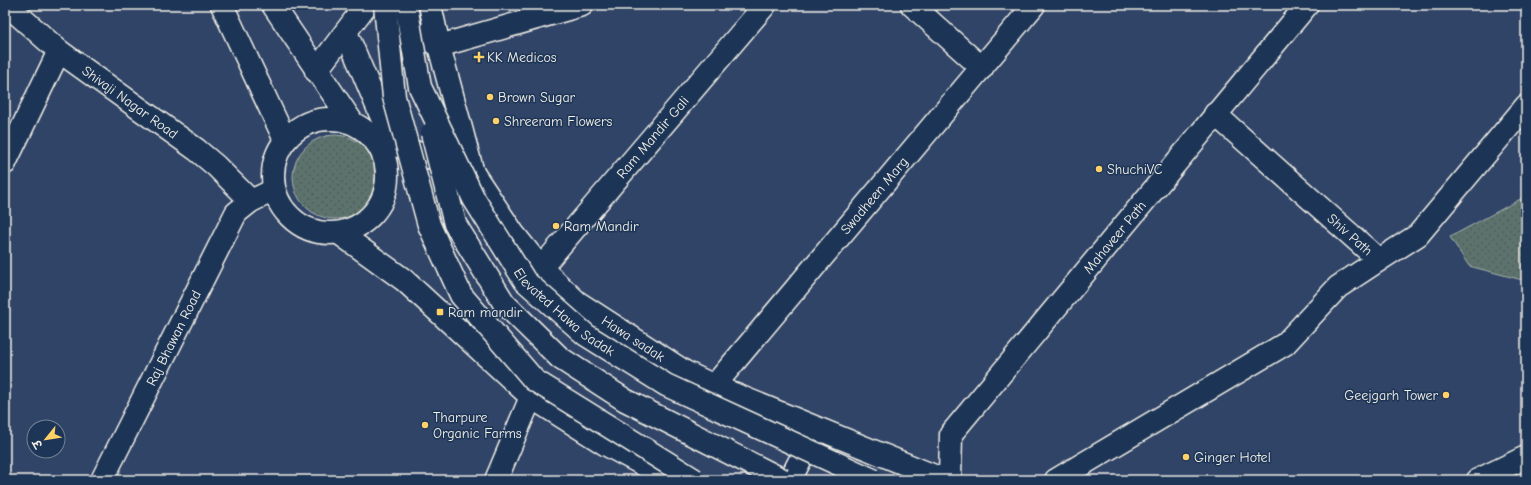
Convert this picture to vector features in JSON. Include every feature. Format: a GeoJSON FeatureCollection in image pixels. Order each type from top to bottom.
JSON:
{"type":"FeatureCollection","features":[{"type":"Feature","properties":{"kind":"street","name":"Shivaji Nagar Road"},"geometry":{"type":"LineString","coordinates":[[7,5],[59,51],[197,150],[216,166],[251,201]]}},
{"type":"Feature","properties":{"kind":"street"},"geometry":{"type":"LineString","coordinates":[[273,5],[316,71],[352,122],[371,136],[380,147],[387,164],[388,183],[382,201],[372,216],[357,227],[340,234],[323,233],[306,228],[292,219],[281,206],[274,190],[272,172],[276,155],[285,140],[298,128],[316,120],[334,118],[352,122]]}},
{"type":"Feature","properties":{"kind":"street"},"geometry":{"type":"LineString","coordinates":[[316,71],[366,5],[439,46],[582,5]]}},
{"type":"Feature","properties":{"kind":"street"},"geometry":{"type":"LineString","coordinates":[[385,5],[396,104],[428,225],[461,295],[534,380],[695,480]]}},
{"type":"Feature","properties":{"kind":"street","name":"Elevated Hawa Sadak"},"geometry":{"type":"LineString","coordinates":[[406,5],[420,87],[474,200],[525,281],[586,335],[666,385],[873,480]]}},
{"type":"Feature","properties":{"kind":"street","name":"Hawa sadak"},"geometry":{"type":"LineString","coordinates":[[430,5],[439,46],[473,173],[514,233],[541,268],[577,302],[685,372],[714,386],[944,480]]}},
{"type":"Feature","properties":{"kind":"street","name":"Ram Mandir Gali"},"geometry":{"type":"LineString","coordinates":[[541,268],[764,5]]}},
{"type":"Feature","properties":{"kind":"street"},"geometry":{"type":"LineString","coordinates":[[912,5],[982,68]]}},
{"type":"Feature","properties":{"kind":"street","name":"Swadheen Marg"},"geometry":{"type":"LineString","coordinates":[[714,386],[1034,5]]}},
{"type":"Feature","properties":{"kind":"street","name":"Mahaveer Path"},"geometry":{"type":"LineString","coordinates":[[950,480],[951,434],[1307,5]]}},
{"type":"Feature","properties":{"kind":"street"},"geometry":{"type":"LineString","coordinates":[[224,9],[285,140]]}},
{"type":"Feature","properties":{"kind":"street"},"geometry":{"type":"LineString","coordinates":[[346,32],[393,144]]}},
{"type":"Feature","properties":{"kind":"street"},"geometry":{"type":"LineString","coordinates":[[5,163],[59,51]]}},
{"type":"Feature","properties":{"kind":"street"},"geometry":{"type":"LineString","coordinates":[[420,87],[454,224],[504,303],[560,358],[625,400],[783,480]]}},
{"type":"Feature","properties":{"kind":"street","name":"Shiv Path"},"geometry":{"type":"LineString","coordinates":[[1215,114],[1380,260],[1418,235],[1526,106]]}},
{"type":"Feature","properties":{"kind":"street"},"geometry":{"type":"LineString","coordinates":[[371,136],[473,173]]}},
{"type":"Feature","properties":{"kind":"street","name":"Raj Bhawan Road"},"geometry":{"type":"LineString","coordinates":[[102,480],[236,213],[251,201],[274,190]]}},
{"type":"Feature","properties":{"kind":"street"},"geometry":{"type":"LineString","coordinates":[[340,234],[404,280],[531,397],[605,444],[672,480]]}},
{"type":"Feature","properties":{"kind":"street"},"geometry":{"type":"LineString","coordinates":[[1056,480],[1285,344],[1338,287],[1380,260]]}},
{"type":"Feature","properties":{"kind":"street"},"geometry":{"type":"LineString","coordinates":[[496,480],[531,397]]}},
{"type":"Feature","properties":{"kind":"street"},"geometry":{"type":"LineString","coordinates":[[790,480],[817,428]]}},
{"type":"Feature","properties":{"kind":"street"},"geometry":{"type":"LineString","coordinates":[[1478,480],[1526,457]]}},
{"type":"Feature","properties":{"kind":"green space"},"geometry":{"type":"Polygon","coordinates":[[[335,135],[343,136],[358,142],[370,154],[376,169],[376,185],[370,200],[358,212],[343,218],[335,219],[327,218],[312,212],[300,200],[294,185],[293,177],[294,169],[300,154],[312,142],[327,136],[335,135]]]}},
{"type":"Feature","properties":{"kind":"green space"},"geometry":{"type":"Polygon","coordinates":[[[1526,196],[1526,281],[1469,266],[1450,237],[1526,196]]]}},
{"type":"Feature","properties":{"kind":"place","name":"KK Medicos"},"geometry":{"type":"Point","coordinates":[479,57]}},
{"type":"Feature","properties":{"kind":"place","name":"Brown Sugar"},"geometry":{"type":"Point","coordinates":[490,97]}},
{"type":"Feature","properties":{"kind":"place","name":"Shreeram Flowers"},"geometry":{"type":"Point","coordinates":[496,121]}},
{"type":"Feature","properties":{"kind":"place","name":"ShuchiVC"},"geometry":{"type":"Point","coordinates":[1099,169]}},
{"type":"Feature","properties":{"kind":"place","name":"Ram Mandir"},"geometry":{"type":"Point","coordinates":[556,226]}},
{"type":"Feature","properties":{"kind":"place","name":"Ram mandir"},"geometry":{"type":"Point","coordinates":[440,312]}},
{"type":"Feature","properties":{"kind":"place","name":"Geejgarh Tower"},"geometry":{"type":"Point","coordinates":[1446,395]}},
{"type":"Feature","properties":{"kind":"place","name":"Tharpure Organic Farms"},"geometry":{"type":"Point","coordinates":[425,425]}},
{"type":"Feature","properties":{"kind":"place","name":"Ginger Hotel"},"geometry":{"type":"Point","coordinates":[1186,457]}}]}
